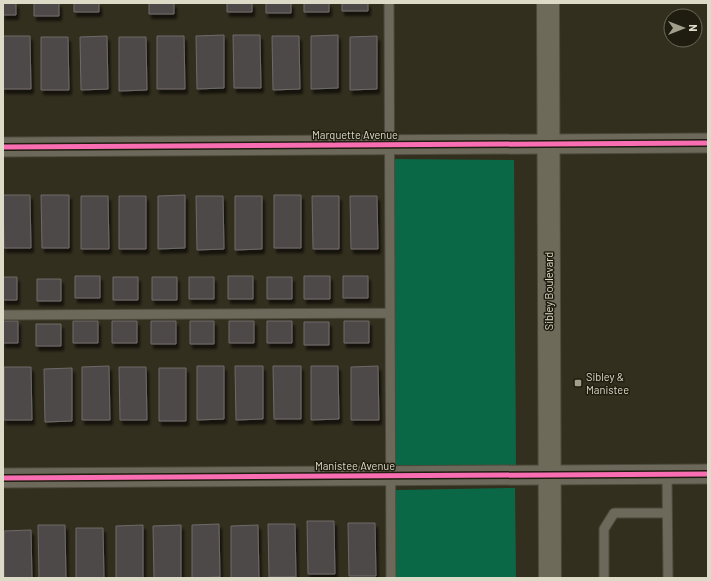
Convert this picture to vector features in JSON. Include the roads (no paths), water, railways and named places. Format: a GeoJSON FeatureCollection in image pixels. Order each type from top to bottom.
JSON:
{"type":"FeatureCollection","features":[{"type":"Feature","properties":{"kind":"main road","name":"Sibley Boulevard"},"geometry":{"type":"LineString","coordinates":[[548,3],[550,578]]}},
{"type":"Feature","properties":{"kind":"street","name":"Marquette Avenue"},"geometry":{"type":"LineString","coordinates":[[3,147],[708,143]]}},
{"type":"Feature","properties":{"kind":"street","name":"Manistee Avenue"},"geometry":{"type":"LineString","coordinates":[[3,478],[708,474]]}},
{"type":"Feature","properties":{"kind":"lane"},"geometry":{"type":"LineString","coordinates":[[389,3],[391,578]]}},
{"type":"Feature","properties":{"kind":"lane"},"geometry":{"type":"LineString","coordinates":[[3,315],[390,313]]}},
{"type":"Feature","properties":{"kind":"lane"},"geometry":{"type":"LineString","coordinates":[[667,474],[668,578]]}},
{"type":"Feature","properties":{"kind":"lane"},"geometry":{"type":"LineString","coordinates":[[604,578],[604,529],[614,513],[667,513]]}},
{"type":"Feature","properties":{"kind":"place","name":"Sibley & Manistee"},"geometry":{"type":"Point","coordinates":[578,383]}}]}
